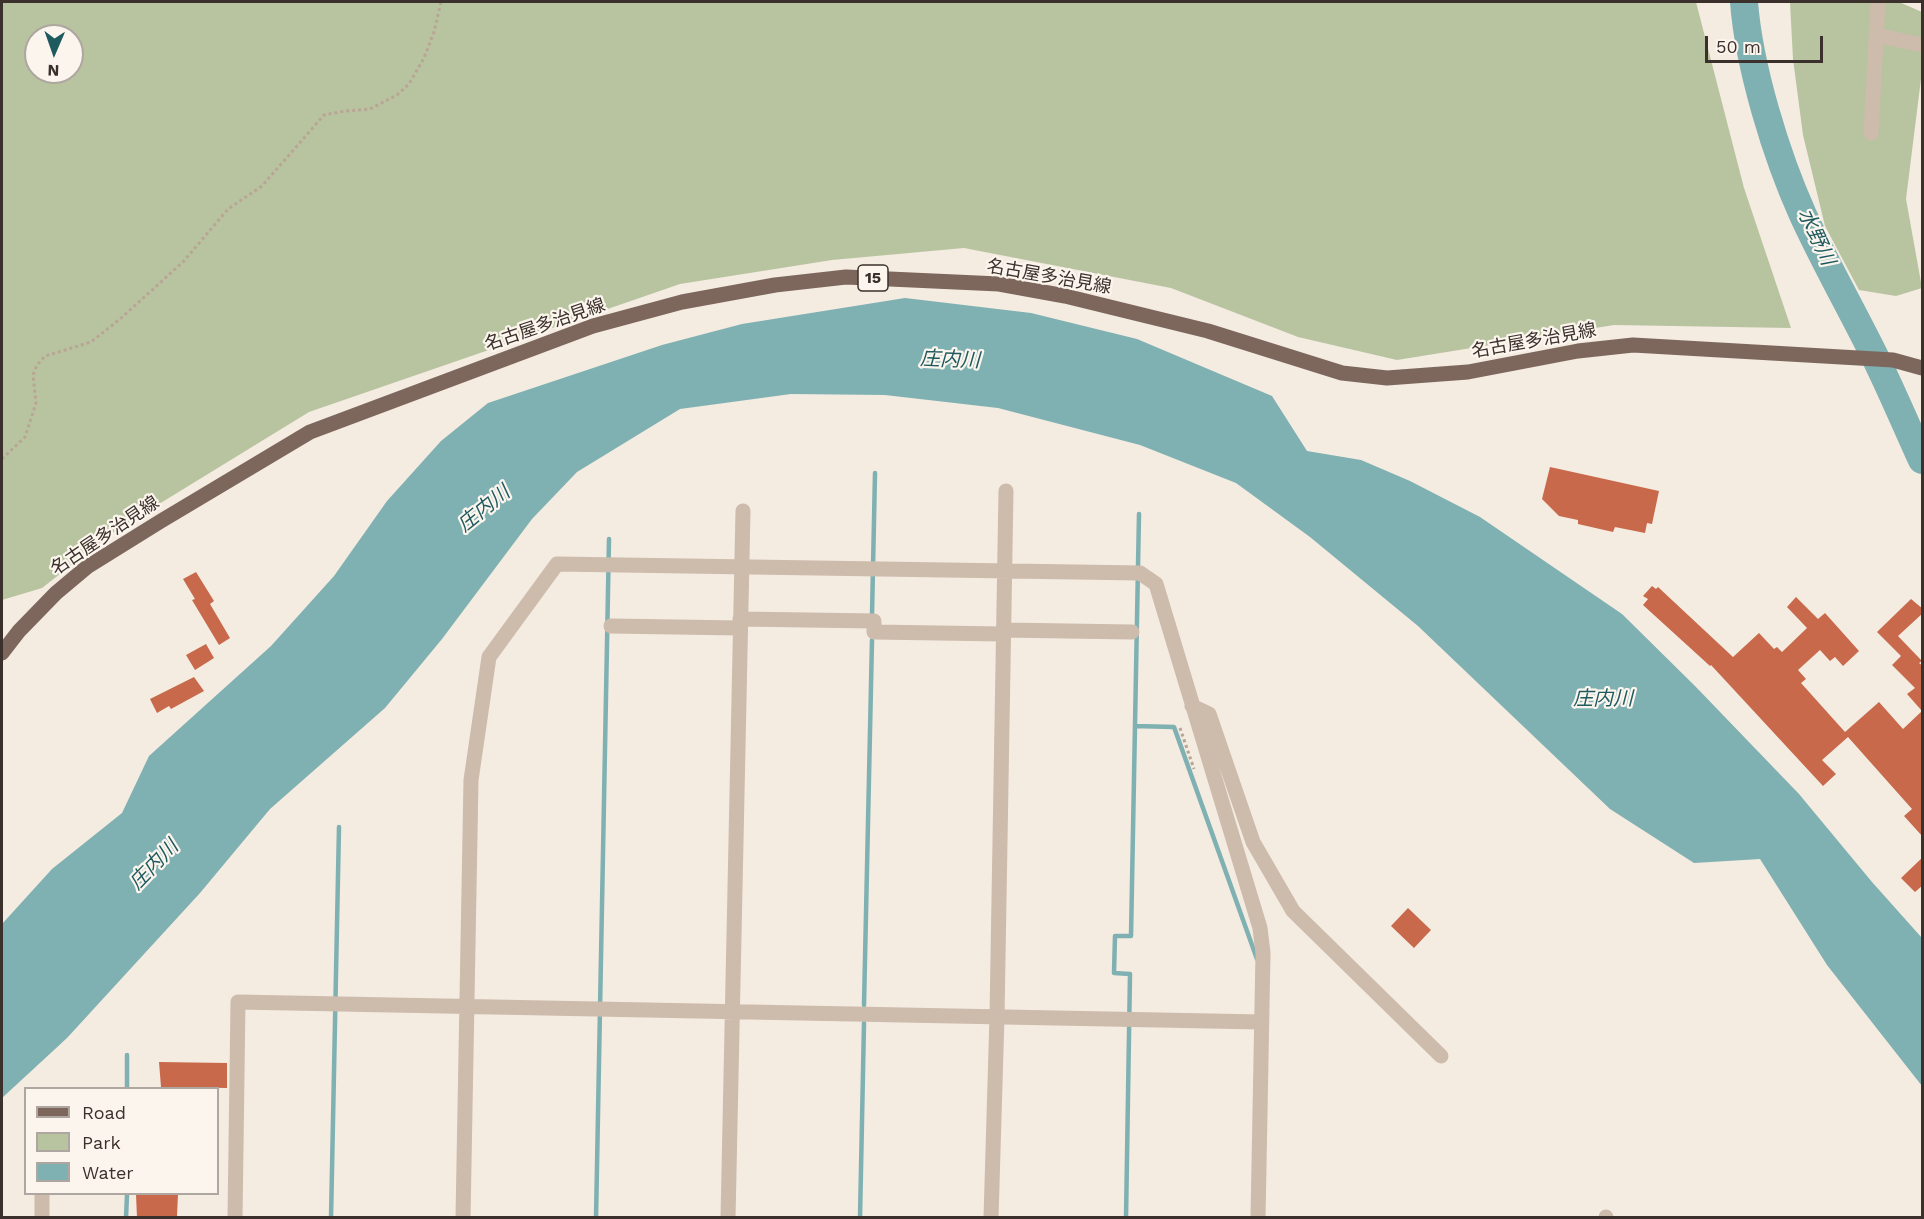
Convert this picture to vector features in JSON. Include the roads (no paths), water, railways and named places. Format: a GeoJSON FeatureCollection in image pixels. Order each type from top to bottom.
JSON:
{"type":"FeatureCollection","features":[{"type":"Feature","properties":{"kind":"main road","name":"名古屋多治見線"},"geometry":{"type":"LineString","coordinates":[[2,653],[19,631],[56,593],[87,567],[161,520],[310,432],[593,326],[682,302],[775,285],[846,277],[999,284],[1065,296],[1208,331],[1342,373],[1387,378],[1468,372],[1578,351],[1633,345],[1893,360],[1923,368]]}},
{"type":"Feature","properties":{"kind":"street"},"geometry":{"type":"LineString","coordinates":[[1871,134],[1878,2]]}},
{"type":"Feature","properties":{"kind":"street"},"geometry":{"type":"LineString","coordinates":[[1876,35],[1923,45]]}},
{"type":"Feature","properties":{"kind":"street"},"geometry":{"type":"LineString","coordinates":[[991,1218],[998,1016],[1006,491]]}},
{"type":"Feature","properties":{"kind":"street"},"geometry":{"type":"LineString","coordinates":[[728,1218],[743,511]]}},
{"type":"Feature","properties":{"kind":"street"},"geometry":{"type":"LineString","coordinates":[[463,1218],[471,780],[489,657],[557,564],[1140,573],[1156,584],[1260,928],[1263,953],[1258,1218]]}},
{"type":"Feature","properties":{"kind":"street"},"geometry":{"type":"LineString","coordinates":[[611,626],[874,621],[874,632],[1132,632]]}},
{"type":"Feature","properties":{"kind":"street"},"geometry":{"type":"LineString","coordinates":[[1192,706],[1209,714],[1253,842],[1293,910],[1441,1056]]}},
{"type":"Feature","properties":{"kind":"street"},"geometry":{"type":"LineString","coordinates":[[235,1218],[238,1002],[1261,1022]]}},
{"type":"Feature","properties":{"kind":"street"},"geometry":{"type":"LineString","coordinates":[[42,1195],[42,1218]]}},
{"type":"Feature","properties":{"kind":"water","name":"庄内川"},"geometry":{"type":"Polygon","coordinates":[[[905,298],[1031,313],[1137,339],[1272,396],[1307,451],[1361,460],[1410,481],[1480,517],[1622,614],[1799,794],[1922,938],[1922,1086],[1827,965],[1760,859],[1694,863],[1610,809],[1418,626],[1310,537],[1236,483],[1140,445],[998,408],[885,395],[791,394],[680,409],[577,472],[532,519],[442,639],[385,708],[270,809],[200,893],[67,1038],[2,1098],[2,924],[52,869],[122,813],[149,756],[271,646],[334,576],[387,501],[441,441],[488,403],[662,345],[742,324],[905,298]]]}},
{"type":"Feature","properties":{"kind":"waterway","name":"水野川"},"geometry":{"type":"LineString","coordinates":[[1744,2],[1758,82],[1783,166],[1803,215],[1877,361],[1922,460]]}},
{"type":"Feature","properties":{"kind":"waterway"},"geometry":{"type":"LineString","coordinates":[[872,615],[875,473]]}},
{"type":"Feature","properties":{"kind":"waterway"},"geometry":{"type":"LineString","coordinates":[[1126,1218],[1130,974],[1114,973],[1115,936],[1131,936],[1139,514]]}},
{"type":"Feature","properties":{"kind":"waterway"},"geometry":{"type":"LineString","coordinates":[[596,1218],[609,539]]}},
{"type":"Feature","properties":{"kind":"waterway"},"geometry":{"type":"LineString","coordinates":[[864,1005],[872,640]]}},
{"type":"Feature","properties":{"kind":"waterway"},"geometry":{"type":"LineString","coordinates":[[1135,726],[1174,727],[1257,959]]}},
{"type":"Feature","properties":{"kind":"waterway"},"geometry":{"type":"LineString","coordinates":[[331,1218],[339,827]]}},
{"type":"Feature","properties":{"kind":"waterway"},"geometry":{"type":"LineString","coordinates":[[860,1218],[864,1023]]}},
{"type":"Feature","properties":{"kind":"waterway"},"geometry":{"type":"LineString","coordinates":[[127,1055],[127,1087]]}},
{"type":"Feature","properties":{"kind":"waterway"},"geometry":{"type":"LineString","coordinates":[[126,1218],[127,1195]]}}]}
